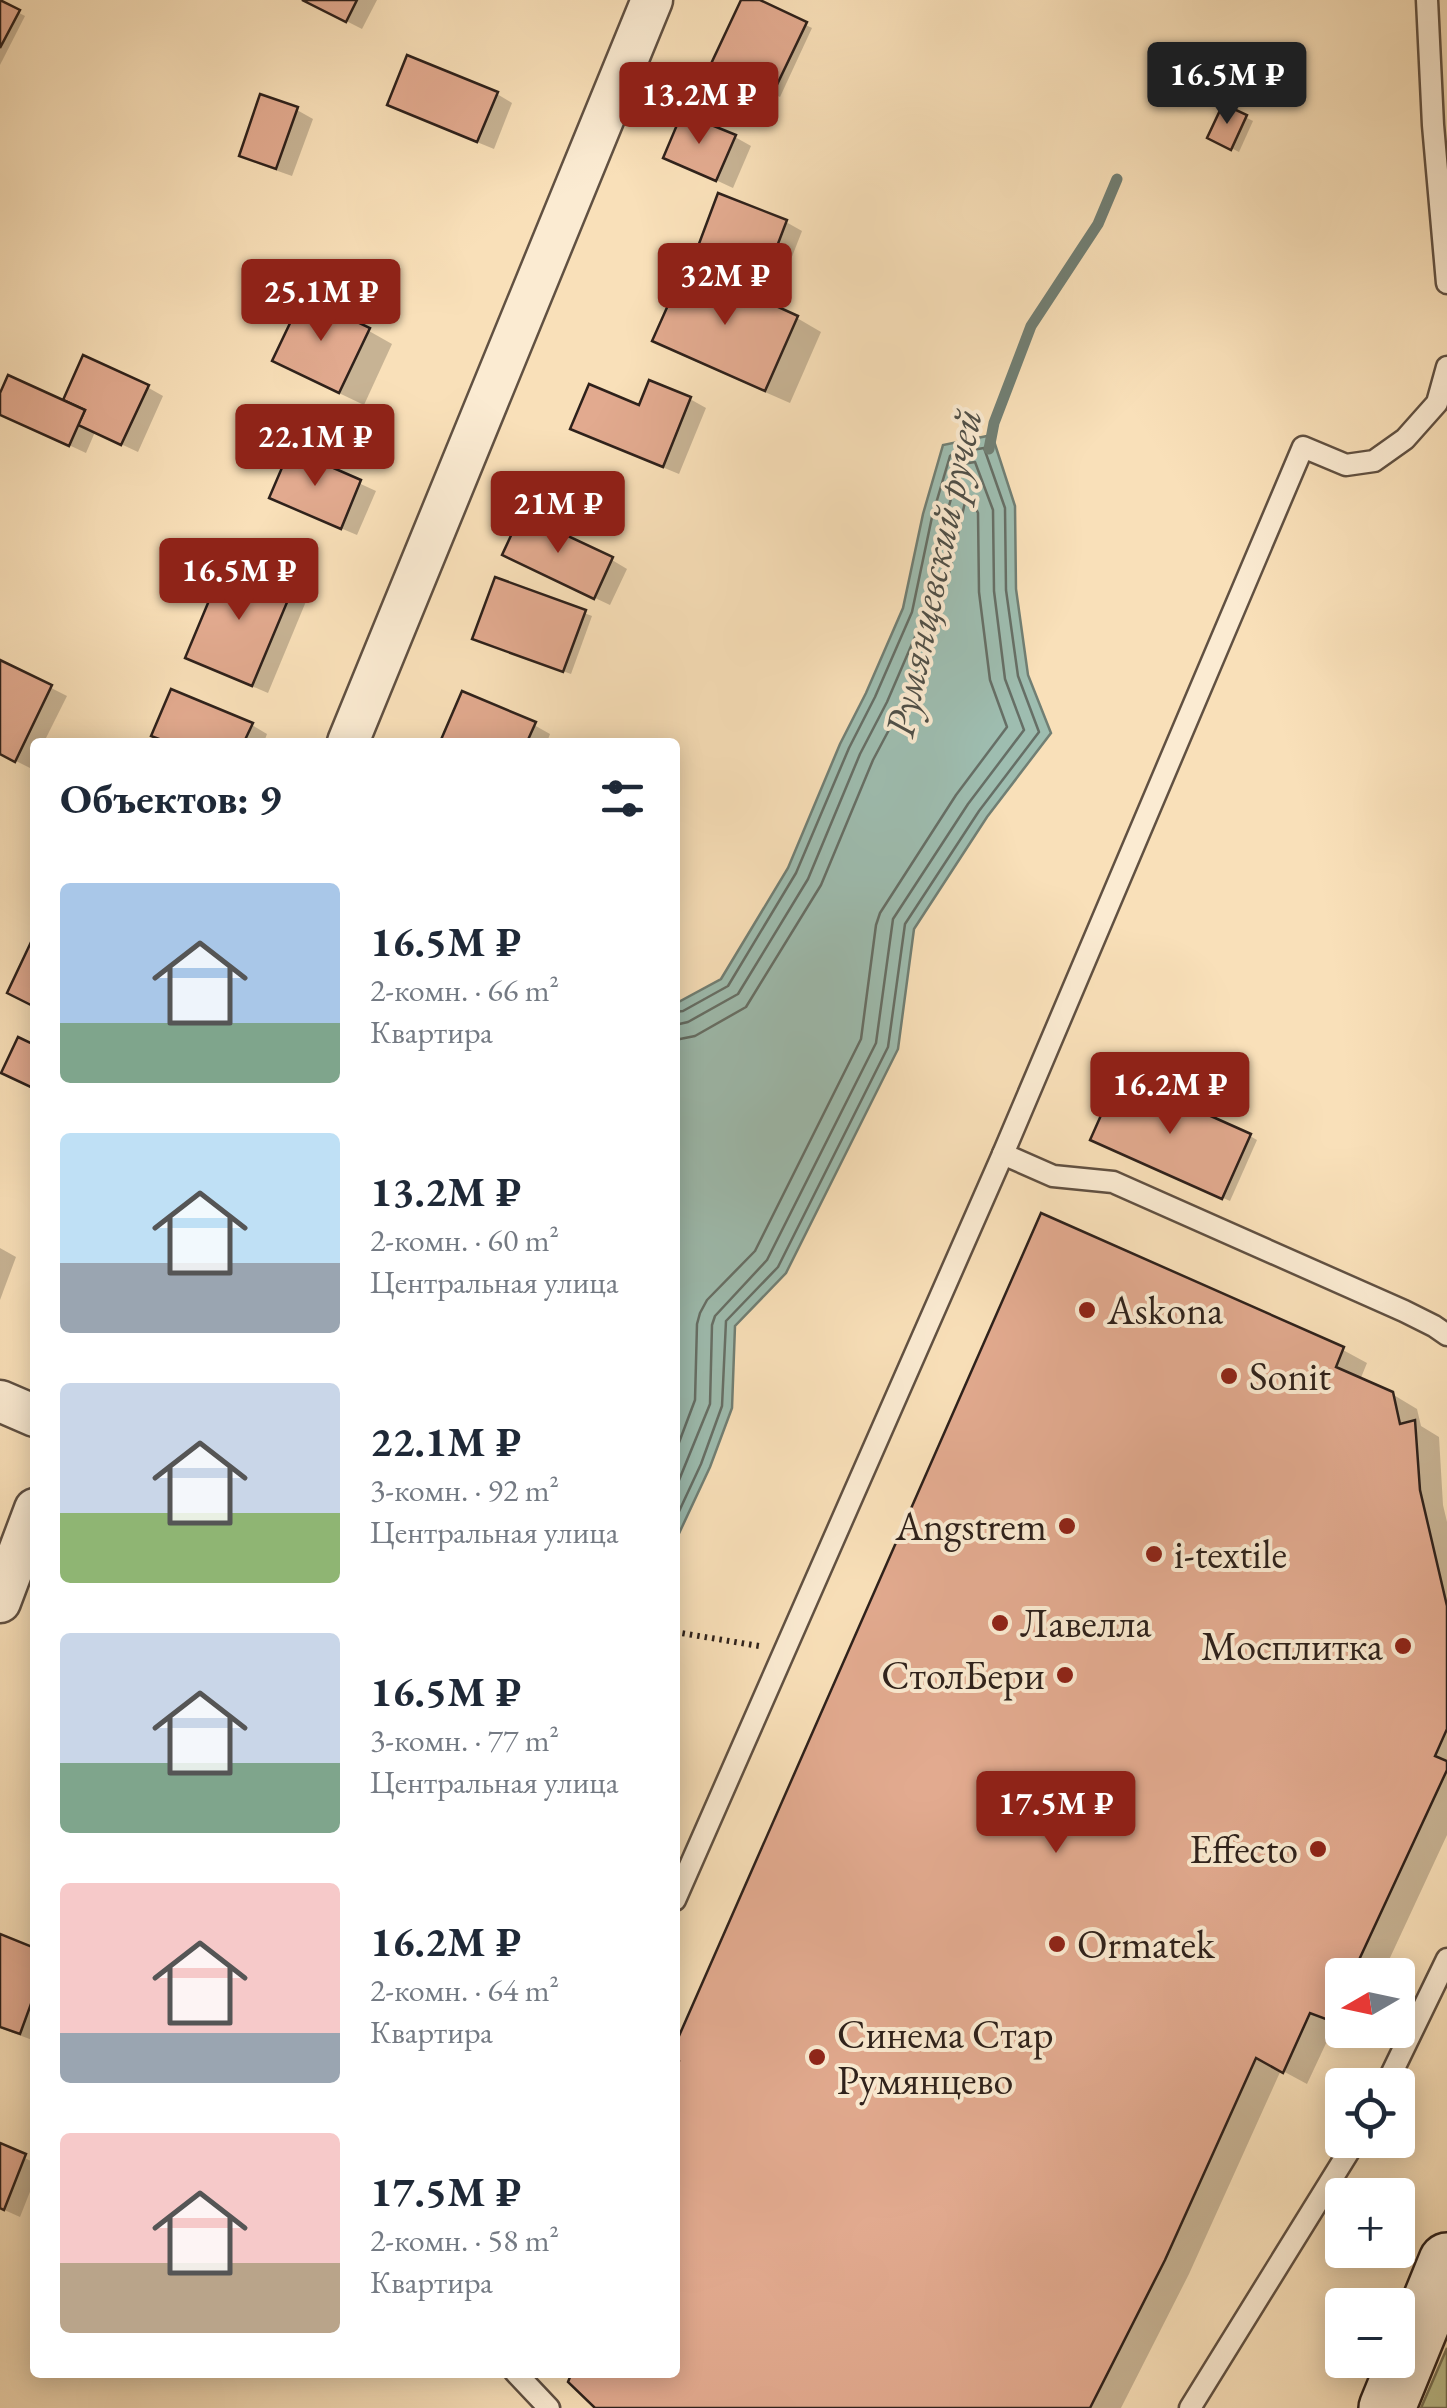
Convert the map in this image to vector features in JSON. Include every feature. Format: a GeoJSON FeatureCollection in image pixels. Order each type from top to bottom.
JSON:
{"type":"FeatureCollection","features":[{"type":"Feature","properties":{"kind":"main road"},"geometry":{"type":"LineString","coordinates":[[1387,2408],[1447,2261]]}},
{"type":"Feature","properties":{"kind":"street"},"geometry":{"type":"LineString","coordinates":[[350,738],[652,0]]}},
{"type":"Feature","properties":{"kind":"street"},"geometry":{"type":"LineString","coordinates":[[0,1401],[30,1414]]}},
{"type":"Feature","properties":{"kind":"street"},"geometry":{"type":"LineString","coordinates":[[0,1602],[30,1522]]}},
{"type":"Feature","properties":{"kind":"lane"},"geometry":{"type":"LineString","coordinates":[[1427,0],[1447,283]]}},
{"type":"Feature","properties":{"kind":"lane"},"geometry":{"type":"LineString","coordinates":[[680,1889],[1003,1154],[1303,447],[1346,466],[1374,461],[1405,438],[1437,403],[1447,367]]}},
{"type":"Feature","properties":{"kind":"lane"},"geometry":{"type":"LineString","coordinates":[[1003,1154],[1054,1176],[1113,1182],[1404,1311],[1447,1335]]}},
{"type":"Feature","properties":{"kind":"lane"},"geometry":{"type":"LineString","coordinates":[[1394,2068],[1447,1960]]}},
{"type":"Feature","properties":{"kind":"lane"},"geometry":{"type":"LineString","coordinates":[[1190,2408],[1345,2158]]}},
{"type":"Feature","properties":{"kind":"lane"},"geometry":{"type":"LineString","coordinates":[[522,2378],[549,2408]]}},
{"type":"Feature","properties":{"kind":"path"},"geometry":{"type":"LineString","coordinates":[[680,1633],[785,1651]]}},
{"type":"Feature","properties":{"kind":"green space"},"geometry":{"type":"Polygon","coordinates":[[[1447,2348],[1447,2408],[1421,2408],[1447,2348]]]}},
{"type":"Feature","properties":{"kind":"water"},"geometry":{"type":"Polygon","coordinates":[[[992,435],[1015,506],[1016,589],[1028,675],[1051,733],[987,817],[914,929],[898,1049],[786,1273],[735,1326],[732,1408],[680,1531],[680,1001],[721,979],[788,868],[903,608],[943,445],[992,435]]]}},
{"type":"Feature","properties":{"kind":"building"},"geometry":{"type":"Polygon","coordinates":[[[0,0],[20,10],[0,48],[0,0]]]}},
{"type":"Feature","properties":{"kind":"building"},"geometry":{"type":"Polygon","coordinates":[[[302,0],[357,0],[346,22],[302,0]]]}},
{"type":"Feature","properties":{"kind":"building"},"geometry":{"type":"Polygon","coordinates":[[[741,0],[760,0],[807,22],[772,95],[710,66],[741,0]]]}},
{"type":"Feature","properties":{"kind":"building"},"geometry":{"type":"Polygon","coordinates":[[[407,55],[498,92],[477,142],[387,105],[407,55]]]}},
{"type":"Feature","properties":{"kind":"building"},"geometry":{"type":"Polygon","coordinates":[[[260,94],[298,107],[276,169],[239,156],[260,94]]]}},
{"type":"Feature","properties":{"kind":"building"},"geometry":{"type":"Polygon","coordinates":[[[1223,104],[1247,115],[1231,150],[1207,138],[1223,104]]]}},
{"type":"Feature","properties":{"kind":"building"},"geometry":{"type":"Polygon","coordinates":[[[682,113],[736,135],[716,181],[663,158],[682,113]]]}},
{"type":"Feature","properties":{"kind":"building"},"geometry":{"type":"Polygon","coordinates":[[[718,193],[787,220],[765,278],[697,249],[718,193]]]}},
{"type":"Feature","properties":{"kind":"building"},"geometry":{"type":"Polygon","coordinates":[[[686,265],[798,316],[765,391],[652,341],[686,265]]]}},
{"type":"Feature","properties":{"kind":"building"},"geometry":{"type":"Polygon","coordinates":[[[303,296],[370,328],[339,393],[272,361],[303,296]]]}},
{"type":"Feature","properties":{"kind":"building"},"geometry":{"type":"Polygon","coordinates":[[[83,355],[149,385],[121,445],[78,425],[85,410],[63,400],[83,355]]]}},
{"type":"Feature","properties":{"kind":"building"},"geometry":{"type":"Polygon","coordinates":[[[8,375],[85,410],[69,446],[0,415],[0,393],[8,375]]]}},
{"type":"Feature","properties":{"kind":"building"},"geometry":{"type":"Polygon","coordinates":[[[649,380],[691,397],[663,467],[570,429],[589,384],[639,405],[649,380]]]}},
{"type":"Feature","properties":{"kind":"building"},"geometry":{"type":"Polygon","coordinates":[[[290,449],[361,480],[341,529],[269,498],[290,449]]]}},
{"type":"Feature","properties":{"kind":"building"},"geometry":{"type":"Polygon","coordinates":[[[521,514],[613,557],[594,599],[502,555],[521,514]]]}},
{"type":"Feature","properties":{"kind":"building"},"geometry":{"type":"Polygon","coordinates":[[[226,560],[293,588],[252,686],[185,658],[226,560]]]}},
{"type":"Feature","properties":{"kind":"building"},"geometry":{"type":"Polygon","coordinates":[[[495,577],[586,610],[563,672],[472,639],[495,577]]]}},
{"type":"Feature","properties":{"kind":"building"},"geometry":{"type":"Polygon","coordinates":[[[0,660],[52,685],[15,762],[0,754],[0,660]]]}},
{"type":"Feature","properties":{"kind":"building"},"geometry":{"type":"Polygon","coordinates":[[[171,689],[253,723],[246,738],[151,736],[171,689]]]}},
{"type":"Feature","properties":{"kind":"building"},"geometry":{"type":"Polygon","coordinates":[[[462,691],[536,722],[529,738],[442,738],[462,691]]]}},
{"type":"Feature","properties":{"kind":"building"},"geometry":{"type":"Polygon","coordinates":[[[30,944],[30,1004],[7,993],[30,944]]]}},
{"type":"Feature","properties":{"kind":"building"},"geometry":{"type":"Polygon","coordinates":[[[18,1037],[30,1043],[30,1087],[1,1073],[18,1037]]]}},
{"type":"Feature","properties":{"kind":"building"},"geometry":{"type":"Polygon","coordinates":[[[1119,1075],[1251,1134],[1222,1199],[1090,1140],[1119,1075]]]}},
{"type":"Feature","properties":{"kind":"building"},"geometry":{"type":"Polygon","coordinates":[[[1041,1213],[1344,1347],[1336,1367],[1393,1392],[1400,1424],[1415,1420],[1420,1490],[1447,1606],[1447,1729],[1435,1756],[1447,1761],[1447,1770],[1360,1958],[1325,1958],[1325,2019],[1310,2013],[1283,2073],[1256,2058],[1165,2260],[1090,2408],[595,2408],[568,2382],[570,2378],[680,2378],[680,2034],[1041,1213]]]}},
{"type":"Feature","properties":{"kind":"building"},"geometry":{"type":"Polygon","coordinates":[[[0,1934],[30,1946],[30,2007],[20,2034],[0,2027],[0,1934]]]}},
{"type":"Feature","properties":{"kind":"building"},"geometry":{"type":"Polygon","coordinates":[[[0,2143],[26,2154],[4,2210],[0,2208],[0,2143]]]}},
{"type":"Feature","properties":{"kind":"waterway","name":"Румянцевский ручей"},"geometry":{"type":"LineString","coordinates":[[989,449],[994,423],[1031,326],[1098,224],[1117,179]]}},
{"type":"Feature","properties":{"kind":"place","name":"Askona"},"geometry":{"type":"Point","coordinates":[1087,1310]}},
{"type":"Feature","properties":{"kind":"place","name":"Sonit"},"geometry":{"type":"Point","coordinates":[1229,1376]}},
{"type":"Feature","properties":{"kind":"place","name":"Angstrem"},"geometry":{"type":"Point","coordinates":[1067,1526]}},
{"type":"Feature","properties":{"kind":"place","name":"i-textile"},"geometry":{"type":"Point","coordinates":[1154,1554]}},
{"type":"Feature","properties":{"kind":"place","name":"Лавелла"},"geometry":{"type":"Point","coordinates":[1000,1623]}},
{"type":"Feature","properties":{"kind":"place","name":"Мосплитка"},"geometry":{"type":"Point","coordinates":[1403,1646]}},
{"type":"Feature","properties":{"kind":"place","name":"СтолБери"},"geometry":{"type":"Point","coordinates":[1065,1675]}},
{"type":"Feature","properties":{"kind":"place","name":"Effecto"},"geometry":{"type":"Point","coordinates":[1318,1849]}},
{"type":"Feature","properties":{"kind":"place","name":"Ormatek"},"geometry":{"type":"Point","coordinates":[1057,1944]}},
{"type":"Feature","properties":{"kind":"place","name":"Синема Стар Румянцево"},"geometry":{"type":"Point","coordinates":[817,2057]}}]}
